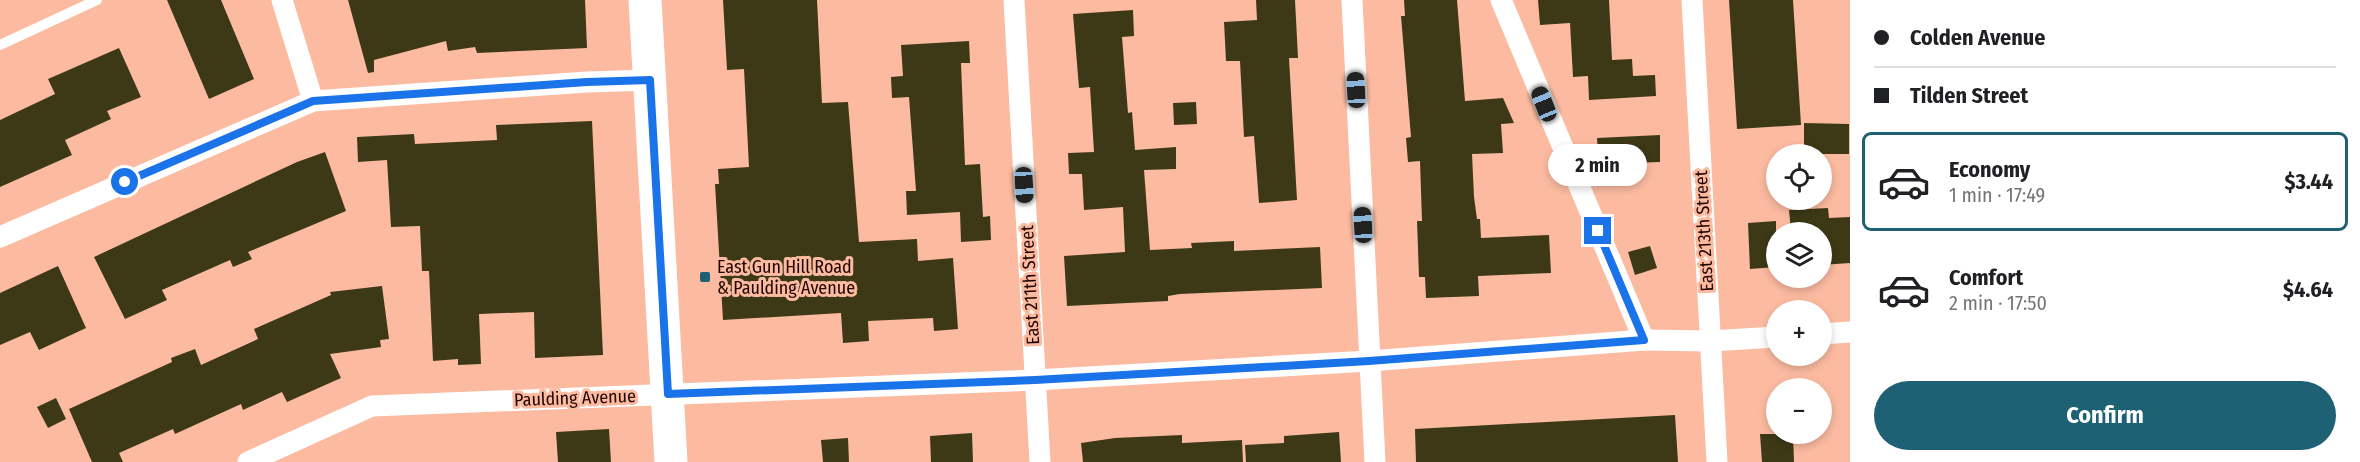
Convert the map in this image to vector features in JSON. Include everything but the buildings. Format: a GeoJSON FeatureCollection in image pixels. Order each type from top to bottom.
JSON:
{"type":"FeatureCollection","features":[{"type":"Feature","properties":{"kind":"main road"},"geometry":{"type":"LineString","coordinates":[[645,0],[671,462]]}},
{"type":"Feature","properties":{"kind":"street"},"geometry":{"type":"LineString","coordinates":[[282,0],[313,101]]}},
{"type":"Feature","properties":{"kind":"street","name":"East 211th Street"},"geometry":{"type":"LineString","coordinates":[[1014,0],[1040,462]]}},
{"type":"Feature","properties":{"kind":"street"},"geometry":{"type":"LineString","coordinates":[[1352,0],[1375,462]]}},
{"type":"Feature","properties":{"kind":"street"},"geometry":{"type":"LineString","coordinates":[[1501,0],[1644,340]]}},
{"type":"Feature","properties":{"kind":"street","name":"East 213th Street"},"geometry":{"type":"LineString","coordinates":[[1692,0],[1717,462]]}},
{"type":"Feature","properties":{"kind":"street"},"geometry":{"type":"LineString","coordinates":[[0,237],[313,101],[575,82],[650,80]]}},
{"type":"Feature","properties":{"kind":"street"},"geometry":{"type":"LineString","coordinates":[[1832,333],[1850,332]]}},
{"type":"Feature","properties":{"kind":"street","name":"Paulding Avenue"},"geometry":{"type":"LineString","coordinates":[[248,462],[372,406],[1035,380],[1369,361],[1644,340],[1710,341],[1766,338]]}},
{"type":"Feature","properties":{"kind":"lane"},"geometry":{"type":"LineString","coordinates":[[0,45],[97,0]]}},
{"type":"Feature","properties":{"kind":"place","name":"East Gun Hill Road & Paulding Avenue"},"geometry":{"type":"Point","coordinates":[705,277]}},
{"type":"Feature","properties":{"kind":"route"},"geometry":{"type":"LineString","coordinates":[[125,182],[313,101],[587,82],[650,80],[668,394],[1035,380],[1369,361],[1644,340],[1598,231]]}}]}
